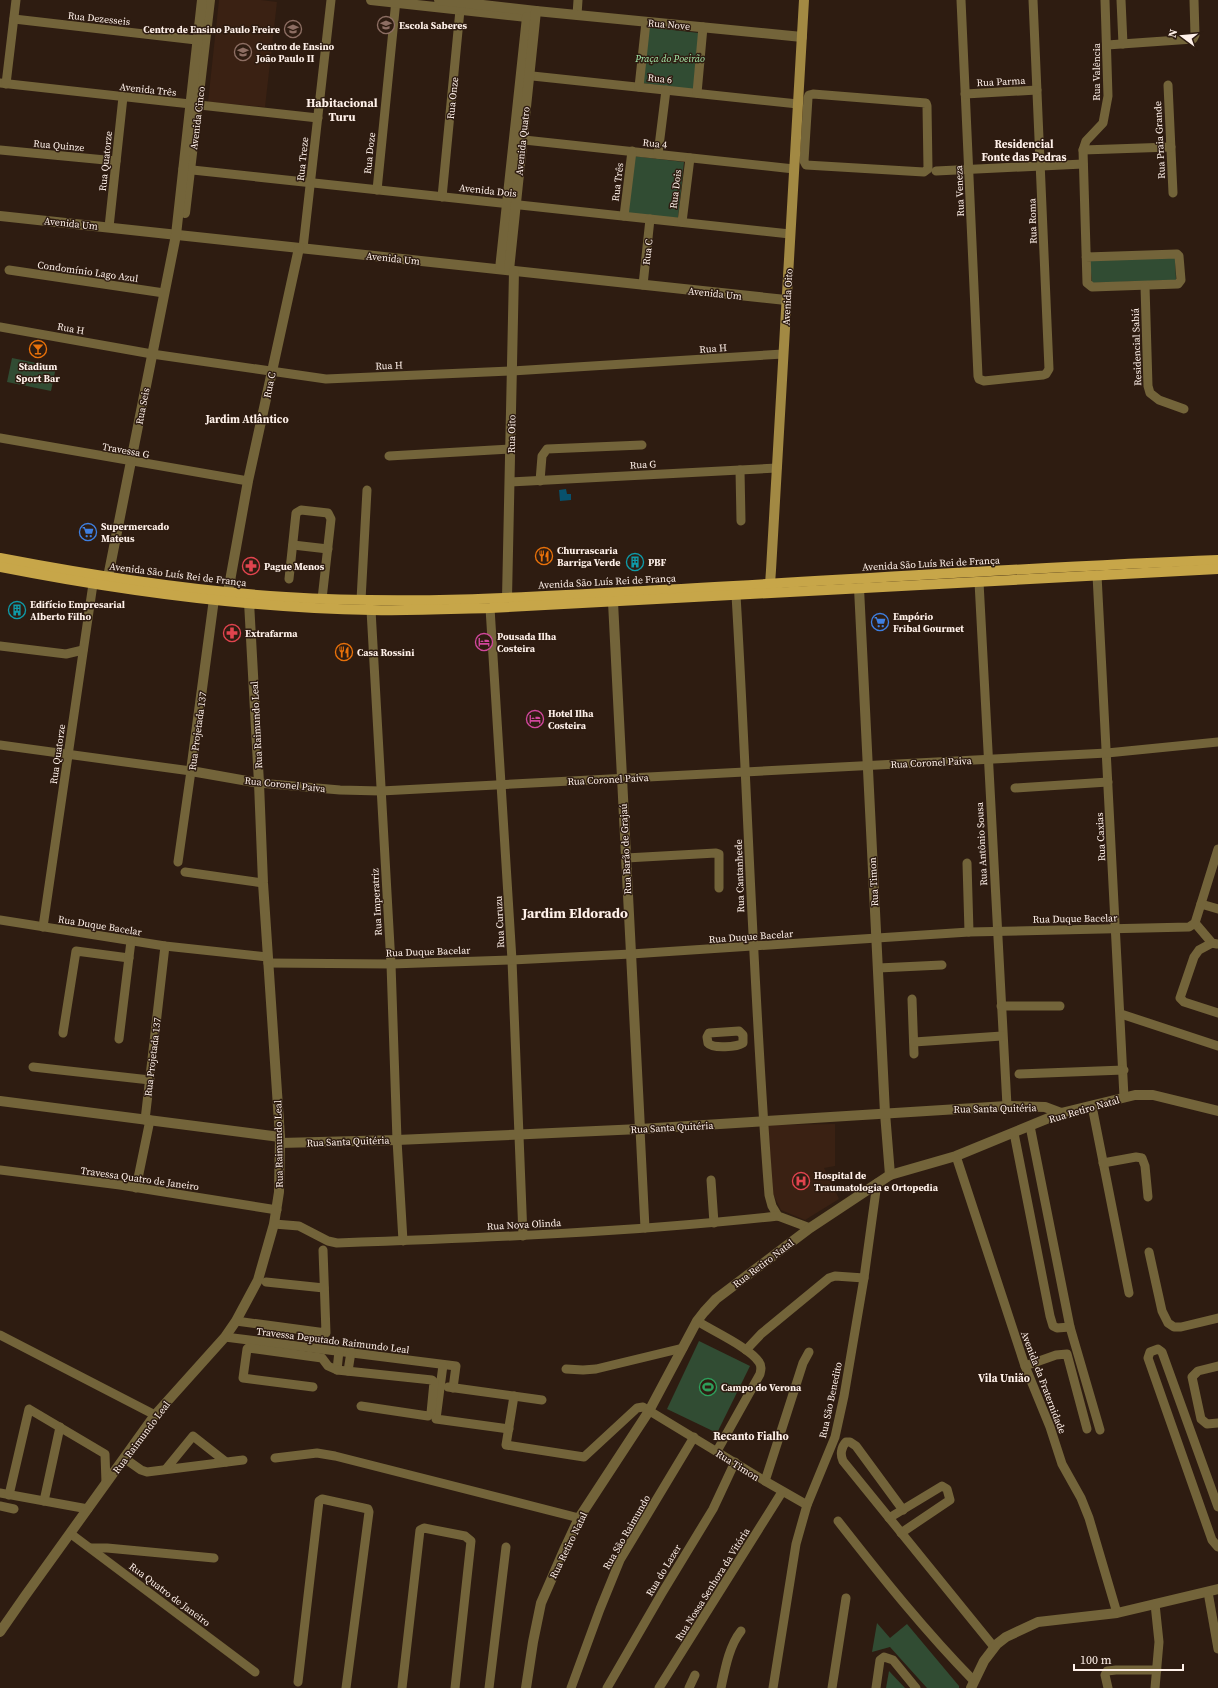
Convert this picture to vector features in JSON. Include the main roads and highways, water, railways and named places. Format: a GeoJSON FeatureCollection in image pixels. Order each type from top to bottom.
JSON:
{"type":"FeatureCollection","features":[{"type":"Feature","properties":{"kind":"main road","name":"Avenida Oito"},"geometry":{"type":"LineString","coordinates":[[772,588],[783,354],[794,170],[801,127],[798,104],[805,37],[804,0]]}},
{"type":"Feature","properties":{"kind":"main road","name":"Avenida São Luís Rei de França"},"geometry":{"type":"LineString","coordinates":[[0,558],[108,577],[228,592],[246,598],[371,610],[490,608],[736,595],[772,588],[1218,560]]}},
{"type":"Feature","properties":{"kind":"main road","name":"Avenida São Luís Rei de França"},"geometry":{"type":"LineString","coordinates":[[0,567],[93,584],[214,599],[246,598],[431,601],[606,593],[772,588],[859,588],[1218,569]]}},
{"type":"Feature","properties":{"kind":"water"},"geometry":{"type":"Polygon","coordinates":[[[566,489],[567,494],[571,494],[571,500],[560,501],[559,490],[566,489]]]}},
{"type":"Feature","properties":{"kind":"place","name":"Escola Saberes"},"geometry":{"type":"Point","coordinates":[386,25]}},
{"type":"Feature","properties":{"kind":"place","name":"Centro de Ensino Paulo Freire"},"geometry":{"type":"Point","coordinates":[293,29]}},
{"type":"Feature","properties":{"kind":"place","name":"Centro de Ensino João Paulo II"},"geometry":{"type":"Point","coordinates":[243,52]}},
{"type":"Feature","properties":{"kind":"place","name":"Stadium Sport Bar"},"geometry":{"type":"Point","coordinates":[38,349]}},
{"type":"Feature","properties":{"kind":"place","name":"Supermercado Mateus"},"geometry":{"type":"Point","coordinates":[88,532]}},
{"type":"Feature","properties":{"kind":"place","name":"Churrascaria Barriga Verde"},"geometry":{"type":"Point","coordinates":[544,556]}},
{"type":"Feature","properties":{"kind":"place","name":"PBF"},"geometry":{"type":"Point","coordinates":[635,562]}},
{"type":"Feature","properties":{"kind":"place","name":"Pague Menos"},"geometry":{"type":"Point","coordinates":[251,566]}},
{"type":"Feature","properties":{"kind":"place","name":"Edifício Empresarial Alberto Filho"},"geometry":{"type":"Point","coordinates":[17,610]}},
{"type":"Feature","properties":{"kind":"place","name":"Empório Fribal Gourmet"},"geometry":{"type":"Point","coordinates":[880,622]}},
{"type":"Feature","properties":{"kind":"place","name":"Extrafarma"},"geometry":{"type":"Point","coordinates":[232,633]}},
{"type":"Feature","properties":{"kind":"place","name":"Pousada Ilha Costeira"},"geometry":{"type":"Point","coordinates":[484,642]}},
{"type":"Feature","properties":{"kind":"place","name":"Casa Rossini"},"geometry":{"type":"Point","coordinates":[344,652]}},
{"type":"Feature","properties":{"kind":"place","name":"Hotel Ilha Costeira"},"geometry":{"type":"Point","coordinates":[535,719]}},
{"type":"Feature","properties":{"kind":"place","name":"Hospital de Traumatologia e Ortopedia"},"geometry":{"type":"Point","coordinates":[801,1181]}},
{"type":"Feature","properties":{"kind":"place","name":"Campo do Verona"},"geometry":{"type":"Point","coordinates":[708,1387]}},
{"type":"Feature","properties":{"kind":"district","name":"Habitacional Turu"},"geometry":{"type":"Point","coordinates":[342,110]}},
{"type":"Feature","properties":{"kind":"district","name":"Residencial Fonte das Pedras"},"geometry":{"type":"Point","coordinates":[1024,150]}},
{"type":"Feature","properties":{"kind":"district","name":"Jardim Atlântico"},"geometry":{"type":"Point","coordinates":[247,419]}},
{"type":"Feature","properties":{"kind":"district","name":"Jardim Eldorado"},"geometry":{"type":"Point","coordinates":[575,913]}},
{"type":"Feature","properties":{"kind":"district","name":"Vila União"},"geometry":{"type":"Point","coordinates":[1004,1378]}},
{"type":"Feature","properties":{"kind":"district","name":"Recanto Fialho"},"geometry":{"type":"Point","coordinates":[751,1436]}},
{"type":"Feature","properties":{"kind":"park label","name":"Praça do Poeirão"},"geometry":{"type":"Point","coordinates":[670,58]}}]}
